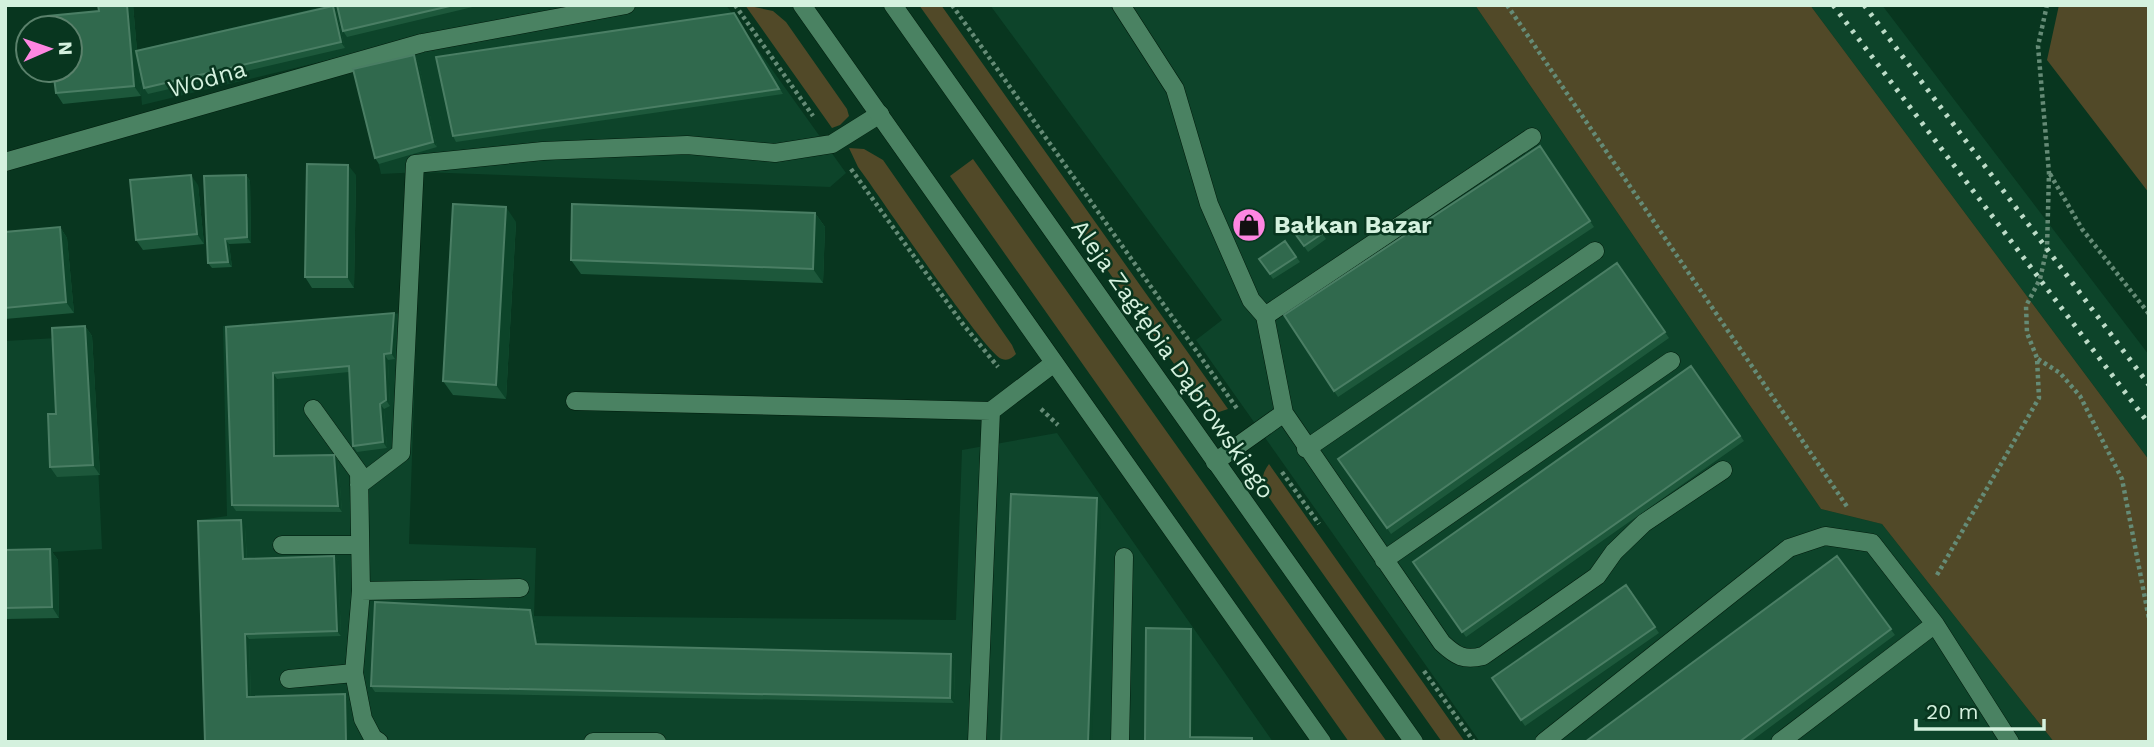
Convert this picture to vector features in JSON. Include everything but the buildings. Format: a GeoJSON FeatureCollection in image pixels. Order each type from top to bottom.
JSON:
{"type":"FeatureCollection","features":[{"type":"Feature","properties":{"kind":"street","name":"Wodna"},"geometry":{"type":"LineString","coordinates":[[5,162],[422,43],[626,5]]}},
{"type":"Feature","properties":{"kind":"street"},"geometry":{"type":"LineString","coordinates":[[802,5],[1321,742]]}},
{"type":"Feature","properties":{"kind":"street","name":"Aleja Zagłębia Dąbrowskiego"},"geometry":{"type":"LineString","coordinates":[[893,5],[1414,742]]}},
{"type":"Feature","properties":{"kind":"street"},"geometry":{"type":"LineString","coordinates":[[1121,5],[1175,89],[1209,204],[1251,300],[1265,316],[1284,413],[1306,449],[1442,643],[1457,656],[1469,660],[1483,656],[1597,576],[1614,552],[1644,523],[1723,470]]}},
{"type":"Feature","properties":{"kind":"street"},"geometry":{"type":"LineString","coordinates":[[359,485],[401,453],[415,164],[543,151],[687,145],[775,153],[832,144],[880,114]]}},
{"type":"Feature","properties":{"kind":"street"},"geometry":{"type":"LineString","coordinates":[[1265,316],[1532,137]]}},
{"type":"Feature","properties":{"kind":"street"},"geometry":{"type":"LineString","coordinates":[[1306,449],[1595,251]]}},
{"type":"Feature","properties":{"kind":"street"},"geometry":{"type":"LineString","coordinates":[[1384,560],[1671,361]]}},
{"type":"Feature","properties":{"kind":"street"},"geometry":{"type":"LineString","coordinates":[[575,401],[990,411],[1054,363]]}},
{"type":"Feature","properties":{"kind":"street"},"geometry":{"type":"LineString","coordinates":[[313,410],[359,473],[361,591],[354,673],[363,719],[373,738],[379,742]]}},
{"type":"Feature","properties":{"kind":"street"},"geometry":{"type":"LineString","coordinates":[[977,742],[990,411]]}},
{"type":"Feature","properties":{"kind":"street"},"geometry":{"type":"LineString","coordinates":[[1215,462],[1284,413]]}},
{"type":"Feature","properties":{"kind":"street"},"geometry":{"type":"LineString","coordinates":[[1544,742],[1789,548],[1825,536],[1872,543],[1935,624],[2010,742]]}},
{"type":"Feature","properties":{"kind":"street"},"geometry":{"type":"LineString","coordinates":[[282,545],[360,545]]}},
{"type":"Feature","properties":{"kind":"street"},"geometry":{"type":"LineString","coordinates":[[1119,742],[1124,557]]}},
{"type":"Feature","properties":{"kind":"street"},"geometry":{"type":"LineString","coordinates":[[361,591],[520,588]]}},
{"type":"Feature","properties":{"kind":"street"},"geometry":{"type":"LineString","coordinates":[[1780,742],[1935,624]]}},
{"type":"Feature","properties":{"kind":"street"},"geometry":{"type":"LineString","coordinates":[[289,679],[354,673]]}},
{"type":"Feature","properties":{"kind":"street"},"geometry":{"type":"LineString","coordinates":[[593,742],[657,742]]}},
{"type":"Feature","properties":{"kind":"path"},"geometry":{"type":"LineString","coordinates":[[952,5],[1320,525]]}},
{"type":"Feature","properties":{"kind":"path"},"geometry":{"type":"LineString","coordinates":[[1507,5],[1872,543]]}},
{"type":"Feature","properties":{"kind":"path"},"geometry":{"type":"LineString","coordinates":[[1921,606],[2039,398],[2037,358],[2027,333],[2026,306],[2039,279],[2047,248],[2049,173],[2038,46],[2047,5]]}},
{"type":"Feature","properties":{"kind":"path"},"geometry":{"type":"LineString","coordinates":[[2049,173],[2082,229],[2131,295],[2149,314]]}},
{"type":"Feature","properties":{"kind":"path"},"geometry":{"type":"LineString","coordinates":[[2037,358],[2060,373],[2080,396],[2122,479],[2149,619]]}},
{"type":"Feature","properties":{"kind":"path"},"geometry":{"type":"LineString","coordinates":[[1417,662],[1474,742]]}},
{"type":"Feature","properties":{"kind":"shaded area"},"geometry":{"type":"Polygon","coordinates":[[[330,5],[726,5],[846,173],[830,187],[421,172],[381,174],[353,54],[142,105],[137,50],[330,5]]]}},
{"type":"Feature","properties":{"kind":"shaded area"},"geometry":{"type":"Polygon","coordinates":[[[745,5],[773,11],[786,22],[847,109],[849,116],[840,125],[832,128],[745,5]]]}},
{"type":"Feature","properties":{"kind":"shaded area"},"geometry":{"type":"Polygon","coordinates":[[[919,5],[941,5],[1228,409],[1219,412],[1204,406],[919,5]]]}},
{"type":"Feature","properties":{"kind":"shaded area"},"geometry":{"type":"Polygon","coordinates":[[[990,5],[1475,5],[1821,509],[1882,524],[2054,742],[1480,742],[1196,340],[1222,320],[990,5]]]}},
{"type":"Feature","properties":{"kind":"shaded area"},"geometry":{"type":"Polygon","coordinates":[[[1475,5],[1810,5],[2149,460],[2149,742],[2054,742],[1882,524],[1821,509],[1475,5]]]}},
{"type":"Feature","properties":{"kind":"shaded area"},"geometry":{"type":"Polygon","coordinates":[[[1810,5],[1882,5],[2149,355],[2149,460],[1810,5]]]}},
{"type":"Feature","properties":{"kind":"shaded area"},"geometry":{"type":"Polygon","coordinates":[[[2059,5],[2149,5],[2149,193],[2047,60],[2059,5]]]}},
{"type":"Feature","properties":{"kind":"shaded area"},"geometry":{"type":"Polygon","coordinates":[[[849,148],[864,149],[883,160],[1012,345],[1016,354],[1013,357],[1002,359],[975,330],[858,167],[849,148]]]}},
{"type":"Feature","properties":{"kind":"shaded area"},"geometry":{"type":"Polygon","coordinates":[[[973,159],[1387,742],[1349,742],[950,176],[973,159]]]}},
{"type":"Feature","properties":{"kind":"shaded area"},"geometry":{"type":"Polygon","coordinates":[[[417,312],[409,544],[536,548],[534,616],[956,620],[962,450],[1057,433],[1273,742],[205,742],[200,520],[227,516],[223,326],[417,312]]]}},
{"type":"Feature","properties":{"kind":"shaded area"},"geometry":{"type":"Polygon","coordinates":[[[92,336],[102,549],[5,555],[5,341],[92,336]]]}},
{"type":"Feature","properties":{"kind":"shaded area"},"geometry":{"type":"Polygon","coordinates":[[[1269,464],[1465,742],[1442,742],[1270,499],[1263,482],[1269,464]]]}},
{"type":"Feature","properties":{"kind":"railway"},"geometry":{"type":"LineString","coordinates":[[1833,5],[2149,424]]}},
{"type":"Feature","properties":{"kind":"railway"},"geometry":{"type":"LineString","coordinates":[[1864,5],[2149,385]]}},
{"type":"Feature","properties":{"kind":"place","name":"Bałkan Bazar"},"geometry":{"type":"Point","coordinates":[1249,225]}}]}
